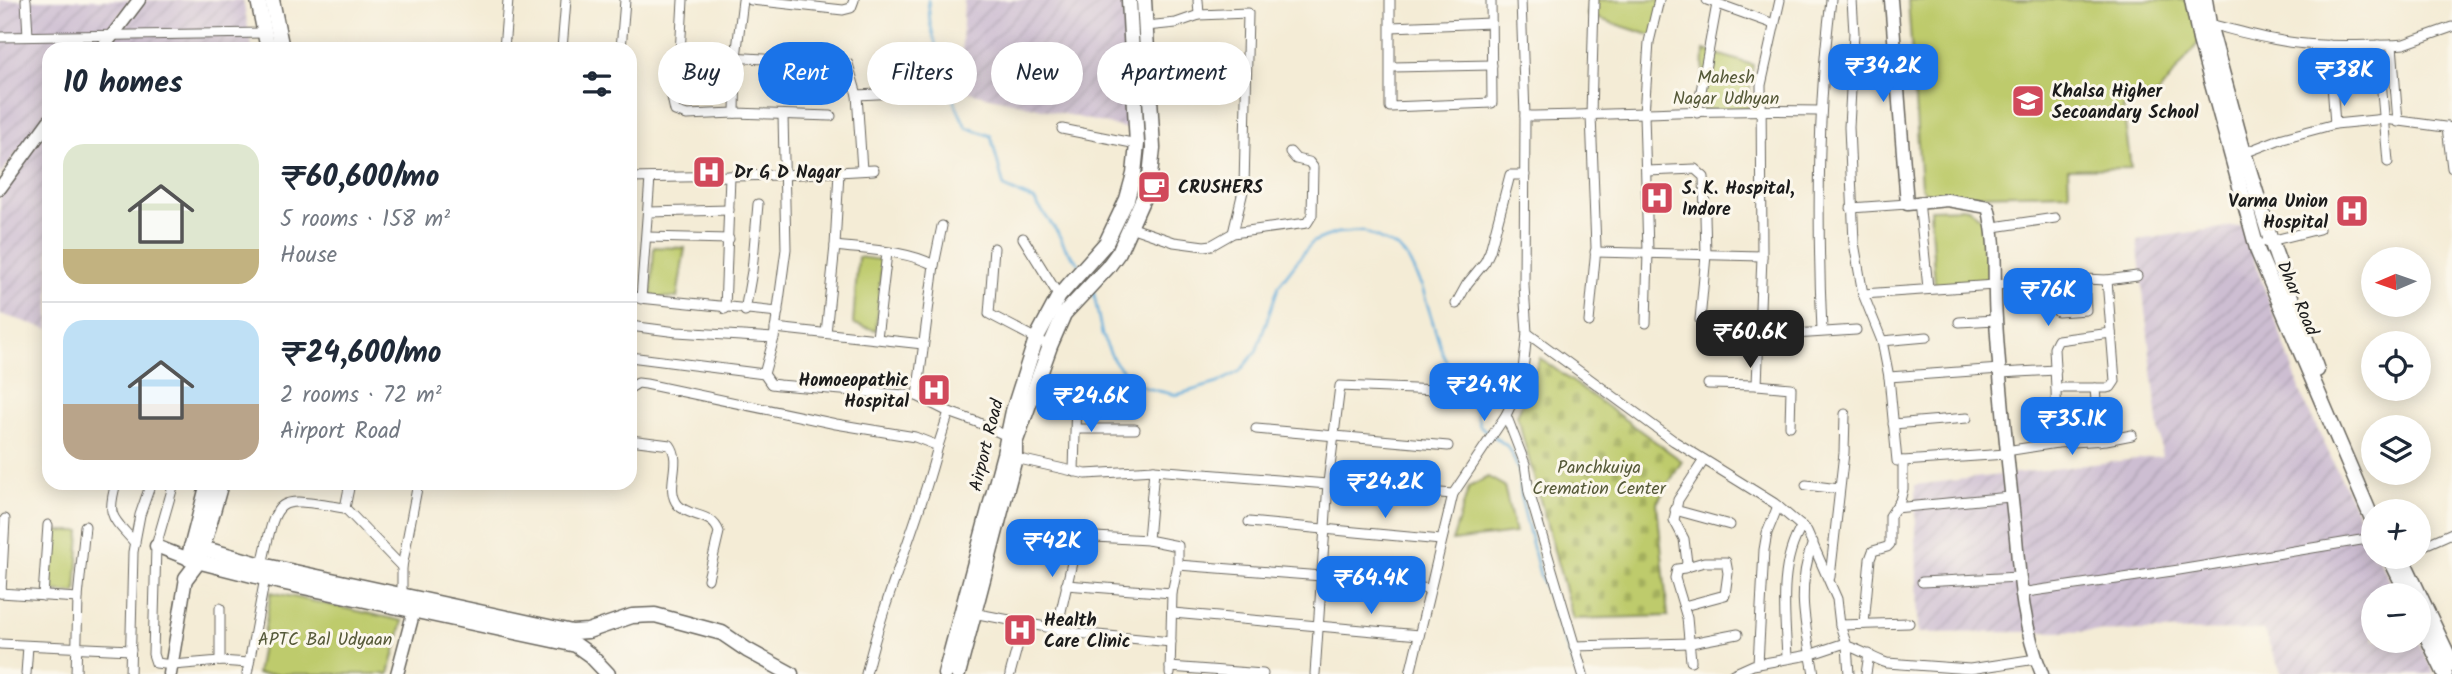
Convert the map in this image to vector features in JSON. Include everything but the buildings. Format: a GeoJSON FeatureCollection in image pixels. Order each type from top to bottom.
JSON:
{"type":"FeatureCollection","features":[{"type":"Feature","properties":{"kind":"main road"},"geometry":{"type":"LineString","coordinates":[[258,0],[267,42]]}},
{"type":"Feature","properties":{"kind":"main road"},"geometry":{"type":"LineString","coordinates":[[272,0],[281,42]]}},
{"type":"Feature","properties":{"kind":"main road","name":"Airport Road"},"geometry":{"type":"LineString","coordinates":[[945,674],[1004,454],[1012,438],[1043,342],[1047,315],[1059,295],[1098,254],[1113,233],[1134,174],[1137,144],[1129,0]]}},
{"type":"Feature","properties":{"kind":"main road","name":"Airport Road"},"geometry":{"type":"LineString","coordinates":[[1043,342],[1068,309],[1119,252],[1149,185],[1153,148],[1144,0]]}},
{"type":"Feature","properties":{"kind":"main road","name":"Dhar Road"},"geometry":{"type":"LineString","coordinates":[[2192,0],[2200,40],[2255,244],[2364,499]]}},
{"type":"Feature","properties":{"kind":"main road","name":"Dhar Road"},"geometry":{"type":"LineString","coordinates":[[2205,0],[2244,153],[2271,241],[2325,393],[2374,499]]}},
{"type":"Feature","properties":{"kind":"main road","name":"Airport Road"},"geometry":{"type":"LineString","coordinates":[[958,674],[1015,458],[1012,438]]}},
{"type":"Feature","properties":{"kind":"main road"},"geometry":{"type":"LineString","coordinates":[[195,554],[207,490]]}},
{"type":"Feature","properties":{"kind":"main road"},"geometry":{"type":"LineString","coordinates":[[186,578],[218,490]]}},
{"type":"Feature","properties":{"kind":"main road"},"geometry":{"type":"LineString","coordinates":[[195,554],[263,572],[572,632],[588,631],[632,616],[654,615],[722,633],[790,674]]}},
{"type":"Feature","properties":{"kind":"main road"},"geometry":{"type":"LineString","coordinates":[[2404,569],[2448,664]]}},
{"type":"Feature","properties":{"kind":"main road"},"geometry":{"type":"LineString","coordinates":[[411,602],[576,645],[608,674]]}},
{"type":"Feature","properties":{"kind":"main road"},"geometry":{"type":"LineString","coordinates":[[2431,638],[2448,664]]}},
{"type":"Feature","properties":{"kind":"street"},"geometry":{"type":"LineString","coordinates":[[26,0],[28,36]]}},
{"type":"Feature","properties":{"kind":"street"},"geometry":{"type":"LineString","coordinates":[[107,42],[139,0]]}},
{"type":"Feature","properties":{"kind":"street"},"geometry":{"type":"LineString","coordinates":[[505,42],[508,0]]}},
{"type":"Feature","properties":{"kind":"street"},"geometry":{"type":"LineString","coordinates":[[563,42],[566,0]]}},
{"type":"Feature","properties":{"kind":"street"},"geometry":{"type":"LineString","coordinates":[[622,42],[625,0]]}},
{"type":"Feature","properties":{"kind":"street"},"geometry":{"type":"LineString","coordinates":[[681,42],[683,0]]}},
{"type":"Feature","properties":{"kind":"street"},"geometry":{"type":"LineString","coordinates":[[738,42],[743,0]]}},
{"type":"Feature","properties":{"kind":"street"},"geometry":{"type":"LineString","coordinates":[[751,0],[797,2],[843,10],[851,8],[853,0]]}},
{"type":"Feature","properties":{"kind":"street"},"geometry":{"type":"LineString","coordinates":[[1198,0],[1199,15]]}},
{"type":"Feature","properties":{"kind":"street"},"geometry":{"type":"LineString","coordinates":[[1390,0],[1390,107],[1492,103],[1491,0]]}},
{"type":"Feature","properties":{"kind":"street"},"geometry":{"type":"LineString","coordinates":[[1410,674],[1454,494],[1506,415],[1519,388],[1527,333],[1524,286],[1525,116],[1521,0]]}},
{"type":"Feature","properties":{"kind":"street"},"geometry":{"type":"LineString","coordinates":[[1589,322],[1595,252],[1591,115],[1594,0]]}},
{"type":"Feature","properties":{"kind":"street"},"geometry":{"type":"LineString","coordinates":[[1646,323],[1648,253],[1644,114],[1649,42],[1658,0]]}},
{"type":"Feature","properties":{"kind":"street"},"geometry":{"type":"LineString","coordinates":[[1706,0],[1774,24]]}},
{"type":"Feature","properties":{"kind":"street"},"geometry":{"type":"LineString","coordinates":[[1758,385],[1762,256],[1761,85],[1780,0]]}},
{"type":"Feature","properties":{"kind":"street"},"geometry":{"type":"LineString","coordinates":[[1822,331],[1818,246],[1820,111],[1831,0]]}},
{"type":"Feature","properties":{"kind":"street"},"geometry":{"type":"LineString","coordinates":[[1852,0],[1854,33],[1849,127],[1854,243],[1863,294],[1882,341],[1889,377],[1896,461],[2006,453],[2057,443],[2099,441],[2132,435]]}},
{"type":"Feature","properties":{"kind":"street"},"geometry":{"type":"LineString","coordinates":[[1891,0],[1913,203],[1928,288]]}},
{"type":"Feature","properties":{"kind":"street"},"geometry":{"type":"LineString","coordinates":[[1698,113],[1717,4]]}},
{"type":"Feature","properties":{"kind":"street"},"geometry":{"type":"LineString","coordinates":[[1146,26],[1176,23],[1199,15],[1248,13],[1244,187],[1233,233]]}},
{"type":"Feature","properties":{"kind":"street"},"geometry":{"type":"LineString","coordinates":[[1391,27],[1491,23]]}},
{"type":"Feature","properties":{"kind":"street"},"geometry":{"type":"LineString","coordinates":[[2209,24],[2264,38],[2329,45],[2404,44],[2452,27]]}},
{"type":"Feature","properties":{"kind":"street"},"geometry":{"type":"LineString","coordinates":[[0,37],[265,33]]}},
{"type":"Feature","properties":{"kind":"street"},"geometry":{"type":"LineString","coordinates":[[2329,45],[2335,124]]}},
{"type":"Feature","properties":{"kind":"street"},"geometry":{"type":"LineString","coordinates":[[2378,45],[2388,162]]}},
{"type":"Feature","properties":{"kind":"street"},"geometry":{"type":"LineString","coordinates":[[2392,45],[2398,122]]}},
{"type":"Feature","properties":{"kind":"street"},"geometry":{"type":"LineString","coordinates":[[744,58],[848,64],[857,95],[862,170]]}},
{"type":"Feature","properties":{"kind":"street"},"geometry":{"type":"LineString","coordinates":[[1392,67],[1492,65]]}},
{"type":"Feature","properties":{"kind":"street"},"geometry":{"type":"LineString","coordinates":[[857,95],[867,94]]}},
{"type":"Feature","properties":{"kind":"street"},"geometry":{"type":"LineString","coordinates":[[674,105],[675,111],[687,115],[735,113],[831,116]]}},
{"type":"Feature","properties":{"kind":"street"},"geometry":{"type":"LineString","coordinates":[[735,105],[735,113]]}},
{"type":"Feature","properties":{"kind":"street"},"geometry":{"type":"LineString","coordinates":[[1525,116],[1698,113],[1760,109],[1820,111]]}},
{"type":"Feature","properties":{"kind":"street"},"geometry":{"type":"LineString","coordinates":[[764,374],[774,338],[786,249],[783,115]]}},
{"type":"Feature","properties":{"kind":"street"},"geometry":{"type":"LineString","coordinates":[[2244,153],[2283,138],[2335,124],[2385,119],[2450,128],[2452,169]]}},
{"type":"Feature","properties":{"kind":"street"},"geometry":{"type":"LineString","coordinates":[[1062,128],[1137,144]]}},
{"type":"Feature","properties":{"kind":"street"},"geometry":{"type":"LineString","coordinates":[[0,188],[42,131]]}},
{"type":"Feature","properties":{"kind":"street"},"geometry":{"type":"LineString","coordinates":[[1130,227],[1174,242],[1204,246],[1212,245],[1233,233],[1307,223],[1310,219],[1313,167],[1309,162],[1296,159],[1290,152]]}},
{"type":"Feature","properties":{"kind":"street"},"geometry":{"type":"LineString","coordinates":[[1647,172],[1695,169],[1704,177],[1706,255],[1700,320]]}},
{"type":"Feature","properties":{"kind":"street"},"geometry":{"type":"LineString","coordinates":[[637,178],[874,170]]}},
{"type":"Feature","properties":{"kind":"street"},"geometry":{"type":"LineString","coordinates":[[826,333],[839,172]]}},
{"type":"Feature","properties":{"kind":"street"},"geometry":{"type":"LineString","coordinates":[[1456,304],[1490,251],[1510,175],[1525,175]]}},
{"type":"Feature","properties":{"kind":"street"},"geometry":{"type":"LineString","coordinates":[[725,309],[730,176]]}},
{"type":"Feature","properties":{"kind":"street"},"geometry":{"type":"LineString","coordinates":[[641,299],[650,178]]}},
{"type":"Feature","properties":{"kind":"street"},"geometry":{"type":"LineString","coordinates":[[1852,208],[1947,200],[1988,207],[1994,228],[1996,320],[2020,593],[2042,674]]}},
{"type":"Feature","properties":{"kind":"street"},"geometry":{"type":"LineString","coordinates":[[745,310],[752,271],[758,204]]}},
{"type":"Feature","properties":{"kind":"street"},"geometry":{"type":"LineString","coordinates":[[649,212],[729,210]]}},
{"type":"Feature","properties":{"kind":"street"},"geometry":{"type":"LineString","coordinates":[[1994,228],[2055,218]]}},
{"type":"Feature","properties":{"kind":"street"},"geometry":{"type":"LineString","coordinates":[[917,396],[934,265],[942,226]]}},
{"type":"Feature","properties":{"kind":"street"},"geometry":{"type":"LineString","coordinates":[[2255,244],[2319,229]]}},
{"type":"Feature","properties":{"kind":"street"},"geometry":{"type":"LineString","coordinates":[[647,237],[729,239]]}},
{"type":"Feature","properties":{"kind":"street"},"geometry":{"type":"LineString","coordinates":[[1023,239],[1059,295]]}},
{"type":"Feature","properties":{"kind":"street"},"geometry":{"type":"LineString","coordinates":[[835,246],[887,253],[934,265]]}},
{"type":"Feature","properties":{"kind":"street"},"geometry":{"type":"LineString","coordinates":[[994,248],[989,314],[1043,342]]}},
{"type":"Feature","properties":{"kind":"street"},"geometry":{"type":"LineString","coordinates":[[1595,252],[1762,256]]}},
{"type":"Feature","properties":{"kind":"street"},"geometry":{"type":"LineString","coordinates":[[877,338],[887,253]]}},
{"type":"Feature","properties":{"kind":"street"},"geometry":{"type":"LineString","coordinates":[[1863,294],[2084,279],[2107,281],[2137,276]]}},
{"type":"Feature","properties":{"kind":"street"},"geometry":{"type":"LineString","coordinates":[[2059,312],[2086,310],[2084,279]]}},
{"type":"Feature","properties":{"kind":"street"},"geometry":{"type":"LineString","coordinates":[[2056,388],[2111,387],[2115,381],[2107,281]]}},
{"type":"Feature","properties":{"kind":"street"},"geometry":{"type":"LineString","coordinates":[[637,299],[778,312]]}},
{"type":"Feature","properties":{"kind":"street"},"geometry":{"type":"LineString","coordinates":[[1959,322],[1996,320]]}},
{"type":"Feature","properties":{"kind":"street"},"geometry":{"type":"LineString","coordinates":[[637,327],[774,338]]}},
{"type":"Feature","properties":{"kind":"street"},"geometry":{"type":"LineString","coordinates":[[775,328],[923,344]]}},
{"type":"Feature","properties":{"kind":"street"},"geometry":{"type":"LineString","coordinates":[[1713,333],[1794,334],[1856,330]]}},
{"type":"Feature","properties":{"kind":"street"},"geometry":{"type":"LineString","coordinates":[[1527,333],[1703,460],[1778,506],[1802,526],[1813,542],[1837,599],[1840,625],[1847,645],[1849,674]]}},
{"type":"Feature","properties":{"kind":"street"},"geometry":{"type":"LineString","coordinates":[[2057,443],[2055,344],[2067,337],[2111,333]]}},
{"type":"Feature","properties":{"kind":"street"},"geometry":{"type":"LineString","coordinates":[[1882,341],[1927,337]]}},
{"type":"Feature","properties":{"kind":"street"},"geometry":{"type":"LineString","coordinates":[[637,358],[764,374],[771,384],[917,396],[1012,438]]}},
{"type":"Feature","properties":{"kind":"street"},"geometry":{"type":"LineString","coordinates":[[1889,377],[2056,370]]}},
{"type":"Feature","properties":{"kind":"street"},"geometry":{"type":"LineString","coordinates":[[637,384],[836,424],[915,437],[938,446]]}},
{"type":"Feature","properties":{"kind":"street"},"geometry":{"type":"LineString","coordinates":[[1708,384],[1791,388],[1790,426]]}},
{"type":"Feature","properties":{"kind":"street"},"geometry":{"type":"LineString","coordinates":[[1315,674],[1328,482],[1340,386],[1438,390]]}},
{"type":"Feature","properties":{"kind":"street"},"geometry":{"type":"LineString","coordinates":[[2095,388],[2099,441]]}},
{"type":"Feature","properties":{"kind":"street"},"geometry":{"type":"LineString","coordinates":[[1074,472],[1076,396]]}},
{"type":"Feature","properties":{"kind":"street"},"geometry":{"type":"LineString","coordinates":[[866,674],[877,626],[920,509],[949,412]]}},
{"type":"Feature","properties":{"kind":"street"},"geometry":{"type":"LineString","coordinates":[[1829,578],[1844,453],[1845,414]]}},
{"type":"Feature","properties":{"kind":"street"},"geometry":{"type":"LineString","coordinates":[[1506,415],[1525,464],[1529,492],[1583,674]]}},
{"type":"Feature","properties":{"kind":"street"},"geometry":{"type":"LineString","coordinates":[[1893,424],[1967,418]]}},
{"type":"Feature","properties":{"kind":"street"},"geometry":{"type":"LineString","coordinates":[[1076,429],[1135,429]]}},
{"type":"Feature","properties":{"kind":"street"},"geometry":{"type":"LineString","coordinates":[[1256,429],[1448,446]]}},
{"type":"Feature","properties":{"kind":"street"},"geometry":{"type":"LineString","coordinates":[[637,441],[670,445],[675,456],[673,491],[677,503],[708,518],[718,527],[708,579]]}},
{"type":"Feature","properties":{"kind":"street"},"geometry":{"type":"LineString","coordinates":[[1015,458],[1074,472],[1107,474],[1154,470],[1454,494]]}},
{"type":"Feature","properties":{"kind":"street"},"geometry":{"type":"LineString","coordinates":[[1686,566],[1684,539],[1676,525],[1675,510],[1684,489],[1703,460]]}},
{"type":"Feature","properties":{"kind":"street"},"geometry":{"type":"LineString","coordinates":[[1864,624],[1870,559],[1873,551],[1890,544],[1891,516],[1900,501],[1903,489],[1903,461]]}},
{"type":"Feature","properties":{"kind":"street"},"geometry":{"type":"LineString","coordinates":[[1148,540],[1154,470]]}},
{"type":"Feature","properties":{"kind":"street"},"geometry":{"type":"LineString","coordinates":[[1806,485],[1839,489]]}},
{"type":"Feature","properties":{"kind":"street"},"geometry":{"type":"LineString","coordinates":[[115,490],[111,512],[135,543]]}},
{"type":"Feature","properties":{"kind":"street"},"geometry":{"type":"LineString","coordinates":[[130,674],[135,543],[140,514],[149,490]]}},
{"type":"Feature","properties":{"kind":"street"},"geometry":{"type":"LineString","coordinates":[[172,490],[160,547],[153,653],[156,663],[172,670],[220,661],[249,663]]}},
{"type":"Feature","properties":{"kind":"street"},"geometry":{"type":"LineString","coordinates":[[345,508],[347,490]]}},
{"type":"Feature","properties":{"kind":"street"},"geometry":{"type":"LineString","coordinates":[[397,674],[411,602],[402,567],[417,490]]}},
{"type":"Feature","properties":{"kind":"street"},"geometry":{"type":"LineString","coordinates":[[1895,508],[2010,497]]}},
{"type":"Feature","properties":{"kind":"street"},"geometry":{"type":"LineString","coordinates":[[247,674],[263,572],[275,514],[281,505],[297,500],[345,508],[402,567]]}},
{"type":"Feature","properties":{"kind":"street"},"geometry":{"type":"LineString","coordinates":[[1758,664],[1764,550],[1767,533],[1778,506]]}},
{"type":"Feature","properties":{"kind":"street"},"geometry":{"type":"LineString","coordinates":[[1675,510],[1730,525]]}},
{"type":"Feature","properties":{"kind":"street"},"geometry":{"type":"LineString","coordinates":[[5,519],[0,593],[78,598]]}},
{"type":"Feature","properties":{"kind":"street"},"geometry":{"type":"LineString","coordinates":[[1249,522],[1441,540]]}},
{"type":"Feature","properties":{"kind":"street"},"geometry":{"type":"LineString","coordinates":[[43,596],[48,525]]}},
{"type":"Feature","properties":{"kind":"street"},"geometry":{"type":"LineString","coordinates":[[76,674],[78,598],[85,526]]}},
{"type":"Feature","properties":{"kind":"street"},"geometry":{"type":"LineString","coordinates":[[1787,657],[1785,609],[1788,562],[1802,526]]}},
{"type":"Feature","properties":{"kind":"street"},"geometry":{"type":"LineString","coordinates":[[2431,542],[2452,533]]}},
{"type":"Feature","properties":{"kind":"street"},"geometry":{"type":"LineString","coordinates":[[1057,629],[1078,536],[1148,540],[1178,546],[1178,565],[1172,593],[1170,671],[1263,674]]}},
{"type":"Feature","properties":{"kind":"street"},"geometry":{"type":"LineString","coordinates":[[2020,593],[2361,540]]}},
{"type":"Feature","properties":{"kind":"street"},"geometry":{"type":"LineString","coordinates":[[1813,542],[1804,566],[1804,619],[1814,674]]}},
{"type":"Feature","properties":{"kind":"street"},"geometry":{"type":"LineString","coordinates":[[160,547],[195,554]]}},
{"type":"Feature","properties":{"kind":"street"},"geometry":{"type":"LineString","coordinates":[[1684,606],[1726,594],[1726,562],[1704,562],[1676,569],[1691,643],[1691,662]]}},
{"type":"Feature","properties":{"kind":"street"},"geometry":{"type":"LineString","coordinates":[[1178,565],[1322,576],[1430,589]]}},
{"type":"Feature","properties":{"kind":"street"},"geometry":{"type":"LineString","coordinates":[[1922,582],[2019,577]]}},
{"type":"Feature","properties":{"kind":"street"},"geometry":{"type":"LineString","coordinates":[[172,670],[186,578]]}},
{"type":"Feature","properties":{"kind":"street"},"geometry":{"type":"LineString","coordinates":[[1066,584],[1172,593]]}},
{"type":"Feature","properties":{"kind":"street"},"geometry":{"type":"LineString","coordinates":[[220,608],[220,661]]}},
{"type":"Feature","properties":{"kind":"street"},"geometry":{"type":"LineString","coordinates":[[973,613],[1057,629],[1171,642]]}},
{"type":"Feature","properties":{"kind":"street"},"geometry":{"type":"LineString","coordinates":[[1173,613],[1419,635]]}},
{"type":"Feature","properties":{"kind":"street"},"geometry":{"type":"LineString","coordinates":[[1840,625],[1909,622]]}},
{"type":"Feature","properties":{"kind":"street"},"geometry":{"type":"LineString","coordinates":[[1574,646],[1691,643],[1738,634]]}},
{"type":"Feature","properties":{"kind":"street"},"geometry":{"type":"LineString","coordinates":[[0,643],[131,650]]}},
{"type":"Feature","properties":{"kind":"street"},"geometry":{"type":"LineString","coordinates":[[1732,674],[1758,664],[1847,645],[1887,663],[1969,671],[2036,659]]}},
{"type":"Feature","properties":{"kind":"street"},"geometry":{"type":"LineString","coordinates":[[26,674],[28,646]]}},
{"type":"Feature","properties":{"kind":"street"},"geometry":{"type":"LineString","coordinates":[[1010,674],[1017,648]]}},
{"type":"Feature","properties":{"kind":"street"},"geometry":{"type":"LineString","coordinates":[[1866,674],[1869,654]]}},
{"type":"Feature","properties":{"kind":"street"},"geometry":{"type":"LineString","coordinates":[[1887,663],[1891,674]]}},
{"type":"Feature","properties":{"kind":"shaded area"},"geometry":{"type":"Polygon","coordinates":[[[0,0],[130,0],[99,42],[42,42],[42,118],[0,175],[0,0]]]}},
{"type":"Feature","properties":{"kind":"shaded area"},"geometry":{"type":"Polygon","coordinates":[[[145,0],[243,0],[251,42],[111,42],[145,0]]]}},
{"type":"Feature","properties":{"kind":"shaded area"},"geometry":{"type":"Polygon","coordinates":[[[964,0],[1084,0],[1128,5],[1130,42],[1097,42],[1097,105],[1134,105],[1129,129],[1025,105],[1083,105],[1083,42],[991,42],[991,97],[977,94],[977,42],[962,42],[964,0]]]}},
{"type":"Feature","properties":{"kind":"shaded area"},"geometry":{"type":"Polygon","coordinates":[[[42,137],[42,327],[0,314],[0,195],[42,137]]]}},
{"type":"Feature","properties":{"kind":"shaded area"},"geometry":{"type":"Polygon","coordinates":[[[2242,225],[2304,401],[2361,520],[2361,569],[2384,569],[2391,583],[2361,583],[2361,653],[2424,653],[2434,674],[2282,674],[2263,630],[1918,633],[1915,485],[2162,456],[2137,240],[2242,225]]]}},
{"type":"Feature","properties":{"kind":"green space"},"geometry":{"type":"Polygon","coordinates":[[[1590,0],[1666,0],[1656,37],[1587,15],[1590,0]]]}},
{"type":"Feature","properties":{"kind":"green space","name":"Khalsa Higher Secoandary School"},"geometry":{"type":"Polygon","coordinates":[[[1908,0],[2193,0],[2199,42],[2158,94],[2123,108],[2131,168],[2068,169],[2069,193],[1928,196],[1921,187],[1908,0]]]}},
{"type":"Feature","properties":{"kind":"green space","name":"Mahesh Nagar Udhyan"},"geometry":{"type":"Polygon","coordinates":[[[1704,50],[1753,65],[1747,112],[1702,110],[1704,50]]]}},
{"type":"Feature","properties":{"kind":"green space"},"geometry":{"type":"Polygon","coordinates":[[[1968,208],[1985,221],[1989,282],[1935,287],[1930,209],[1968,208]]]}},
{"type":"Feature","properties":{"kind":"green space"},"geometry":{"type":"Polygon","coordinates":[[[654,247],[685,248],[677,298],[651,297],[654,247]]]}},
{"type":"Feature","properties":{"kind":"green space"},"geometry":{"type":"Polygon","coordinates":[[[858,257],[882,260],[876,330],[853,324],[858,257]]]}},
{"type":"Feature","properties":{"kind":"green space","name":"Panchkuiya Cremation Center"},"geometry":{"type":"Polygon","coordinates":[[[1540,358],[1682,461],[1657,503],[1668,616],[1573,619],[1517,416],[1540,358]]]}},
{"type":"Feature","properties":{"kind":"green space"},"geometry":{"type":"Polygon","coordinates":[[[1488,477],[1504,486],[1515,533],[1452,541],[1469,487],[1488,477]]]}},
{"type":"Feature","properties":{"kind":"green space"},"geometry":{"type":"Polygon","coordinates":[[[54,531],[80,531],[76,593],[49,591],[54,531]]]}},
{"type":"Feature","properties":{"kind":"green space","name":"APTC Bal Udyaan"},"geometry":{"type":"Polygon","coordinates":[[[271,592],[403,621],[389,674],[257,674],[271,592]]]}},
{"type":"Feature","properties":{"kind":"waterway"},"geometry":{"type":"LineString","coordinates":[[928,0],[930,23],[947,86],[966,127],[991,136],[1004,187],[1034,200],[1066,249],[1080,265]]}},
{"type":"Feature","properties":{"kind":"waterway"},"geometry":{"type":"LineString","coordinates":[[1093,289],[1102,335],[1114,361],[1133,381],[1146,388],[1176,395],[1218,383],[1240,371],[1256,352],[1279,285],[1313,242],[1337,233],[1363,231],[1398,248],[1408,259],[1422,287],[1442,352],[1460,388],[1477,413],[1480,426],[1507,446],[1514,459],[1540,575],[1577,674]]}},
{"type":"Feature","properties":{"kind":"place","name":"Khalsa Higher Secoandary School"},"geometry":{"type":"Point","coordinates":[2028,101]}},
{"type":"Feature","properties":{"kind":"place","name":"Dr G D Nagar"},"geometry":{"type":"Point","coordinates":[709,172]}},
{"type":"Feature","properties":{"kind":"place","name":"CRUSHERS"},"geometry":{"type":"Point","coordinates":[1154,187]}},
{"type":"Feature","properties":{"kind":"place","name":"S. K. Hospital, Indore"},"geometry":{"type":"Point","coordinates":[1657,198]}},
{"type":"Feature","properties":{"kind":"place","name":"Varma Union Hospital"},"geometry":{"type":"Point","coordinates":[2352,211]}},
{"type":"Feature","properties":{"kind":"place","name":"Homoeopathic Hospital"},"geometry":{"type":"Point","coordinates":[934,390]}},
{"type":"Feature","properties":{"kind":"place","name":"Health Care Clinic"},"geometry":{"type":"Point","coordinates":[1020,630]}}]}
